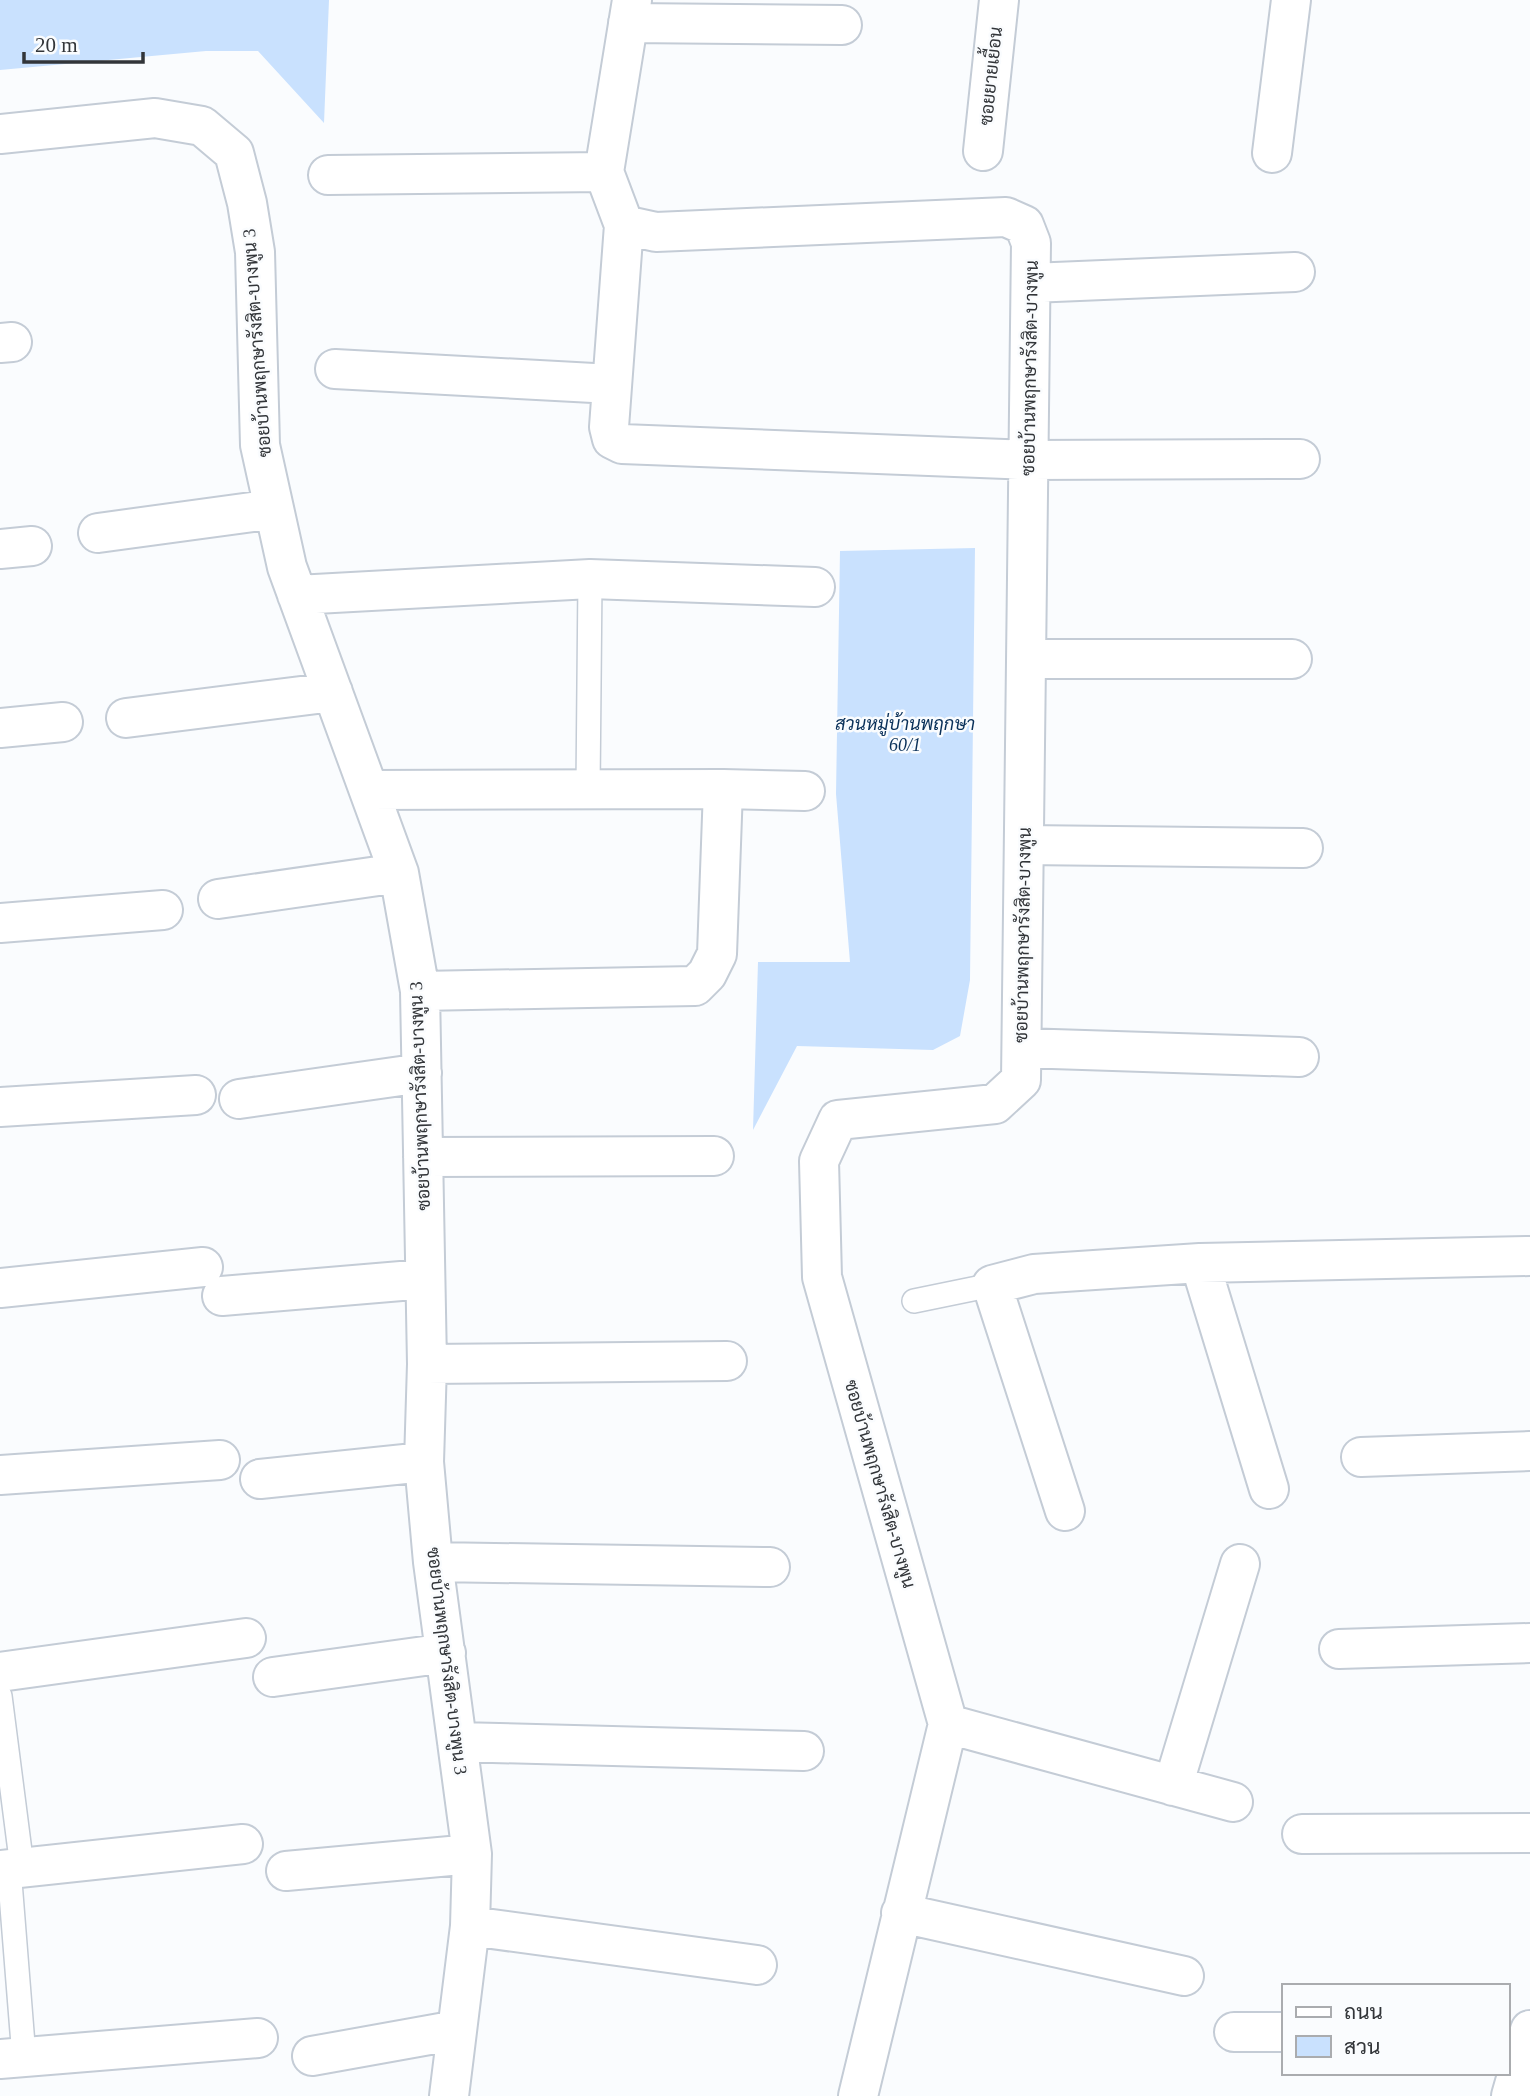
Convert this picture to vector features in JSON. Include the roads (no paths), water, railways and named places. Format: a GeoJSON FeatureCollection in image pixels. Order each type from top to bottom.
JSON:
{"type":"FeatureCollection","features":[{"type":"Feature","properties":{"kind":"street","name":"ซอยยายเยื้อน"},"geometry":{"type":"LineString","coordinates":[[983,151],[999,0]]}},
{"type":"Feature","properties":{"kind":"street"},"geometry":{"type":"LineString","coordinates":[[1272,153],[1292,0]]}},
{"type":"Feature","properties":{"kind":"street"},"geometry":{"type":"LineString","coordinates":[[842,24],[630,11],[604,172],[624,225],[609,427],[612,439],[622,443],[1029,460],[1300,459]]}},
{"type":"Feature","properties":{"kind":"street","name":"ซอยบ้านพฤกษารังสิต-บางพูน 3"},"geometry":{"type":"LineString","coordinates":[[0,134],[155,118],[201,126],[234,153],[255,253],[260,445],[287,567],[399,873],[420,991],[427,1364],[424,1462],[433,1562],[472,1854],[470,1926],[449,2096]]}},
{"type":"Feature","properties":{"kind":"street"},"geometry":{"type":"LineString","coordinates":[[328,176],[604,172]]}},
{"type":"Feature","properties":{"kind":"street","name":"ซอยบ้านพฤกษารังสิต-บางพูน"},"geometry":{"type":"LineString","coordinates":[[624,225],[656,232],[1006,217],[1024,225],[1031,243],[1021,1080],[995,1104],[838,1120],[819,1161],[822,1277],[948,1724],[858,2096]]}},
{"type":"Feature","properties":{"kind":"street"},"geometry":{"type":"LineString","coordinates":[[1031,283],[1295,272]]}},
{"type":"Feature","properties":{"kind":"street"},"geometry":{"type":"LineString","coordinates":[[335,369],[612,384]]}},
{"type":"Feature","properties":{"kind":"street"},"geometry":{"type":"LineString","coordinates":[[98,533],[274,509]]}},
{"type":"Feature","properties":{"kind":"street"},"geometry":{"type":"LineString","coordinates":[[298,596],[590,579],[816,587]]}},
{"type":"Feature","properties":{"kind":"street"},"geometry":{"type":"LineString","coordinates":[[1027,659],[1292,659]]}},
{"type":"Feature","properties":{"kind":"street"},"geometry":{"type":"LineString","coordinates":[[126,718],[333,692]]}},
{"type":"Feature","properties":{"kind":"street"},"geometry":{"type":"LineString","coordinates":[[0,728],[63,722]]}},
{"type":"Feature","properties":{"kind":"street"},"geometry":{"type":"LineString","coordinates":[[420,991],[695,986],[707,974],[717,954],[723,789]]}},
{"type":"Feature","properties":{"kind":"street"},"geometry":{"type":"LineString","coordinates":[[369,790],[805,791]]}},
{"type":"Feature","properties":{"kind":"street"},"geometry":{"type":"LineString","coordinates":[[1024,845],[1303,848]]}},
{"type":"Feature","properties":{"kind":"street"},"geometry":{"type":"LineString","coordinates":[[218,899],[399,873]]}},
{"type":"Feature","properties":{"kind":"street"},"geometry":{"type":"LineString","coordinates":[[0,923],[163,909]]}},
{"type":"Feature","properties":{"kind":"street"},"geometry":{"type":"LineString","coordinates":[[1022,1048],[1299,1057]]}},
{"type":"Feature","properties":{"kind":"street"},"geometry":{"type":"LineString","coordinates":[[239,1099],[422,1073]]}},
{"type":"Feature","properties":{"kind":"street"},"geometry":{"type":"LineString","coordinates":[[0,1107],[196,1095]]}},
{"type":"Feature","properties":{"kind":"street"},"geometry":{"type":"LineString","coordinates":[[423,1157],[714,1156]]}},
{"type":"Feature","properties":{"kind":"street"},"geometry":{"type":"LineString","coordinates":[[1065,1511],[992,1285],[1034,1274],[1200,1262],[1530,1256]]}},
{"type":"Feature","properties":{"kind":"street"},"geometry":{"type":"LineString","coordinates":[[1200,1262],[1269,1489]]}},
{"type":"Feature","properties":{"kind":"street"},"geometry":{"type":"LineString","coordinates":[[0,1288],[212,1281],[425,1279]]}},
{"type":"Feature","properties":{"kind":"street"},"geometry":{"type":"LineString","coordinates":[[427,1364],[727,1362]]}},
{"type":"Feature","properties":{"kind":"street"},"geometry":{"type":"LineString","coordinates":[[1361,1457],[1530,1451]]}},
{"type":"Feature","properties":{"kind":"street"},"geometry":{"type":"LineString","coordinates":[[0,1475],[220,1460]]}},
{"type":"Feature","properties":{"kind":"street"},"geometry":{"type":"LineString","coordinates":[[260,1479],[424,1462]]}},
{"type":"Feature","properties":{"kind":"street"},"geometry":{"type":"LineString","coordinates":[[433,1562],[770,1567]]}},
{"type":"Feature","properties":{"kind":"street"},"geometry":{"type":"LineString","coordinates":[[1173,1786],[1240,1564]]}},
{"type":"Feature","properties":{"kind":"street"},"geometry":{"type":"LineString","coordinates":[[0,1672],[246,1638]]}},
{"type":"Feature","properties":{"kind":"street"},"geometry":{"type":"LineString","coordinates":[[1339,1649],[1530,1643]]}},
{"type":"Feature","properties":{"kind":"street"},"geometry":{"type":"LineString","coordinates":[[273,1677],[446,1653]]}},
{"type":"Feature","properties":{"kind":"street"},"geometry":{"type":"LineString","coordinates":[[948,1724],[1233,1802]]}},
{"type":"Feature","properties":{"kind":"street"},"geometry":{"type":"LineString","coordinates":[[457,1742],[804,1751]]}},
{"type":"Feature","properties":{"kind":"street"},"geometry":{"type":"LineString","coordinates":[[1302,1834],[1530,1833]]}},
{"type":"Feature","properties":{"kind":"street"},"geometry":{"type":"LineString","coordinates":[[10,1869],[243,1844]]}},
{"type":"Feature","properties":{"kind":"street"},"geometry":{"type":"LineString","coordinates":[[286,1871],[472,1854]]}},
{"type":"Feature","properties":{"kind":"street"},"geometry":{"type":"LineString","coordinates":[[901,1913],[1184,1976]]}},
{"type":"Feature","properties":{"kind":"street"},"geometry":{"type":"LineString","coordinates":[[470,1926],[757,1965]]}},
{"type":"Feature","properties":{"kind":"street"},"geometry":{"type":"LineString","coordinates":[[312,2056],[457,2030]]}},
{"type":"Feature","properties":{"kind":"street"},"geometry":{"type":"LineString","coordinates":[[1509,2030],[1530,2030],[1511,2096]]}},
{"type":"Feature","properties":{"kind":"street"},"geometry":{"type":"LineString","coordinates":[[1234,2032],[1282,2032]]}},
{"type":"Feature","properties":{"kind":"street"},"geometry":{"type":"LineString","coordinates":[[12,2058],[258,2038]]}},
{"type":"Feature","properties":{"kind":"lane"},"geometry":{"type":"LineString","coordinates":[[588,789],[590,579]]}},
{"type":"Feature","properties":{"kind":"lane"},"geometry":{"type":"LineString","coordinates":[[914,1301],[992,1285]]}},
{"type":"Feature","properties":{"kind":"lane"},"geometry":{"type":"LineString","coordinates":[[0,1696],[10,1869],[12,2058]]}},
{"type":"Feature","properties":{"kind":"park label","name":"สวนหมู่บ้านพฤกษา 60/1"},"geometry":{"type":"Point","coordinates":[905,734]}}]}
